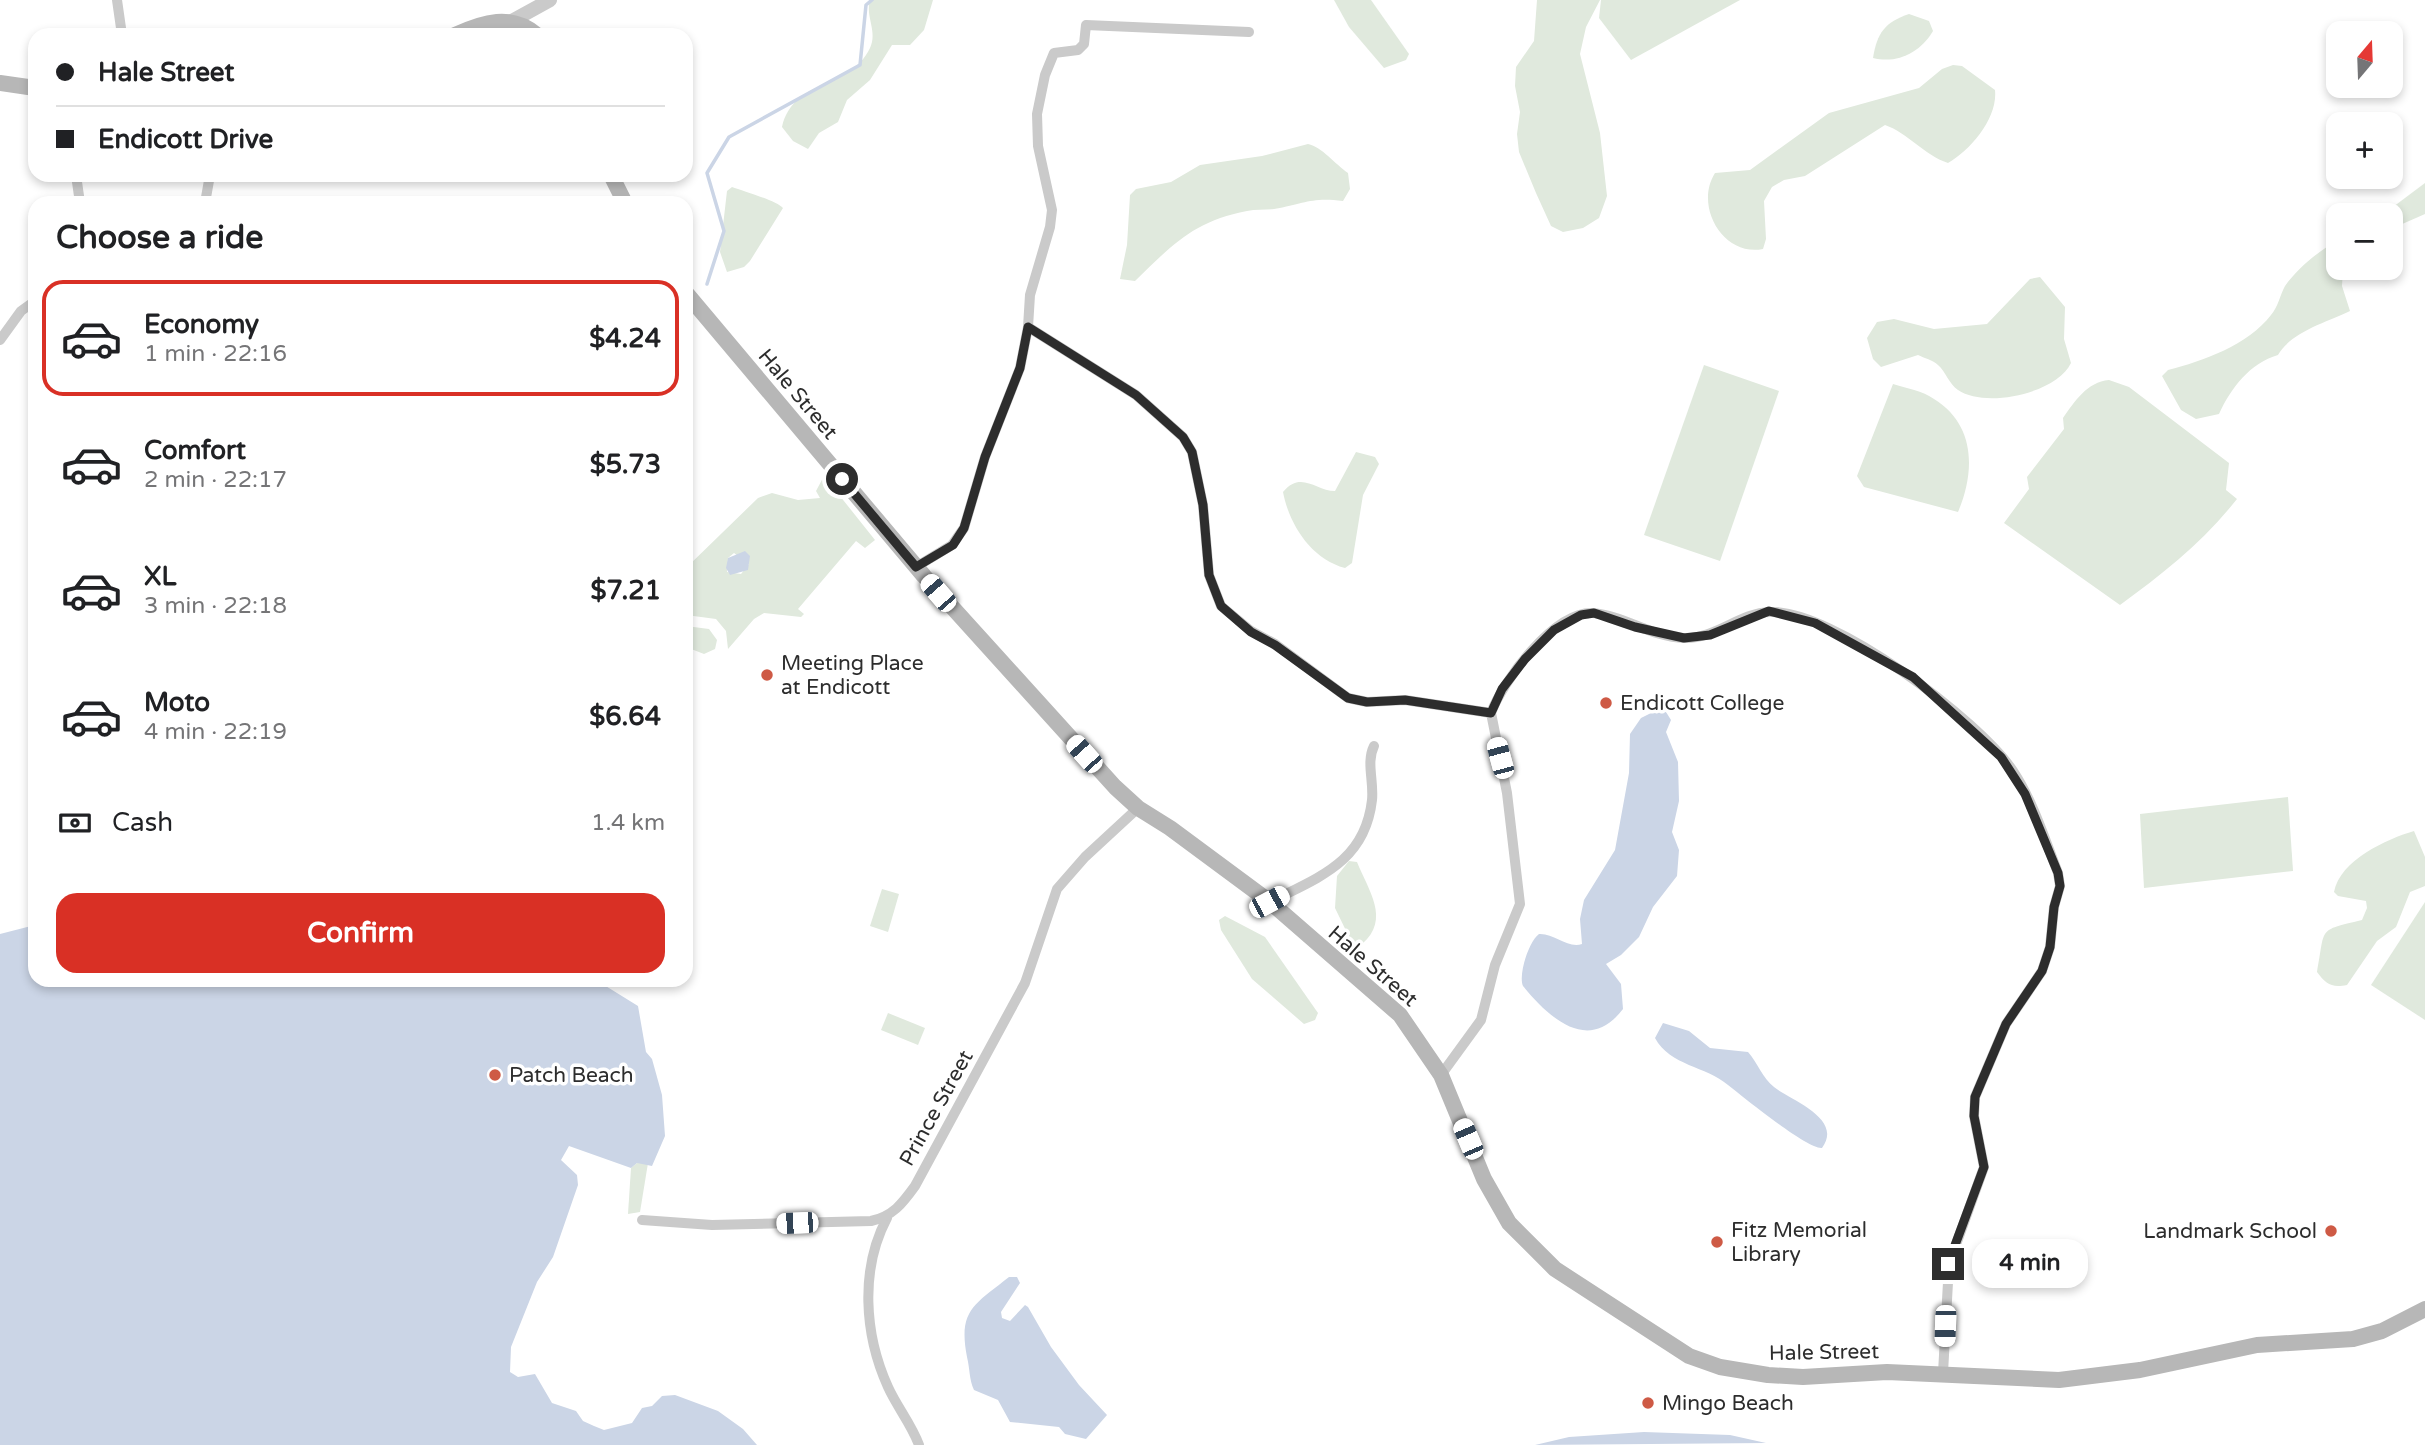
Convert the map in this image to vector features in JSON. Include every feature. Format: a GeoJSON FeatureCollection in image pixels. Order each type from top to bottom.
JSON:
{"type":"FeatureCollection","features":[{"type":"Feature","properties":{"kind":"main road"},"geometry":{"type":"LineString","coordinates":[[472,28],[485,23],[512,21],[524,28]]}},
{"type":"Feature","properties":{"kind":"main road"},"geometry":{"type":"LineString","coordinates":[[0,83],[28,87]]}},
{"type":"Feature","properties":{"kind":"main road","name":"Hale Street"},"geometry":{"type":"LineString","coordinates":[[693,301],[980,641],[1138,808],[1170,828],[1269,902],[1400,1015],[1441,1075],[1484,1179],[1509,1223],[1555,1269],[1689,1356],[1720,1367],[1768,1375],[1943,1373],[2056,1380],[2102,1376],[2257,1346],[2353,1339],[2382,1331],[2425,1309]]}},
{"type":"Feature","properties":{"kind":"street"},"geometry":{"type":"LineString","coordinates":[[117,0],[121,28]]}},
{"type":"Feature","properties":{"kind":"street"},"geometry":{"type":"LineString","coordinates":[[512,21],[550,0]]}},
{"type":"Feature","properties":{"kind":"street"},"geometry":{"type":"LineString","coordinates":[[916,567],[953,545],[964,528],[985,457],[1020,368],[1028,327],[1030,295],[1050,227],[1052,210],[1038,146],[1037,114],[1045,75],[1054,53],[1078,50],[1084,44],[1086,25],[1249,32]]}},
{"type":"Feature","properties":{"kind":"street"},"geometry":{"type":"LineString","coordinates":[[0,340],[28,306]]}},
{"type":"Feature","properties":{"kind":"street"},"geometry":{"type":"LineString","coordinates":[[1028,327],[1136,395],[1183,437],[1192,452],[1203,505],[1209,575],[1221,606],[1251,632],[1275,645],[1348,698],[1367,702],[1405,700],[1491,713]]}},
{"type":"Feature","properties":{"kind":"street"},"geometry":{"type":"LineString","coordinates":[[1441,1075],[1481,1020],[1494,965],[1520,904],[1507,793],[1491,713],[1502,689],[1525,659],[1554,630],[1581,615],[1594,613],[1635,627],[1684,638],[1710,635],[1755,615],[1780,612],[1815,623],[1913,677],[1986,740],[2013,772],[2053,861],[2060,886],[2054,907],[2050,947],[2042,971],[2006,1024],[1975,1097],[1974,1116],[1984,1167],[1948,1264],[1943,1373]]}},
{"type":"Feature","properties":{"kind":"street"},"geometry":{"type":"LineString","coordinates":[[1269,902],[1332,870],[1360,842],[1372,801],[1373,779],[1369,757],[1374,746]]}},
{"type":"Feature","properties":{"kind":"street","name":"Prince Street"},"geometry":{"type":"LineString","coordinates":[[887,1218],[901,1206],[915,1186],[1013,1007],[1034,962],[1057,889],[1085,857],[1138,808]]}},
{"type":"Feature","properties":{"kind":"street"},"geometry":{"type":"LineString","coordinates":[[642,1220],[754,1225],[871,1222],[887,1218]]}},
{"type":"Feature","properties":{"kind":"street"},"geometry":{"type":"LineString","coordinates":[[887,1218],[878,1236],[871,1265],[869,1314],[888,1386],[919,1445]]}},
{"type":"Feature","properties":{"kind":"shaded area"},"geometry":{"type":"Polygon","coordinates":[[[870,0],[933,0],[924,30],[910,45],[892,45],[870,80],[847,100],[838,122],[819,133],[808,149],[793,141],[782,127],[788,111],[798,99],[850,71],[861,61],[870,48],[873,36],[870,0]]]}},
{"type":"Feature","properties":{"kind":"shaded area"},"geometry":{"type":"Polygon","coordinates":[[[1334,0],[1371,0],[1409,54],[1406,60],[1384,68],[1349,27],[1334,0]]]}},
{"type":"Feature","properties":{"kind":"shaded area"},"geometry":{"type":"Polygon","coordinates":[[[1537,0],[1600,0],[1586,27],[1580,54],[1600,133],[1607,196],[1599,218],[1583,228],[1563,232],[1551,226],[1519,152],[1517,134],[1520,112],[1515,86],[1516,67],[1534,41],[1537,0]]]}},
{"type":"Feature","properties":{"kind":"shaded area"},"geometry":{"type":"Polygon","coordinates":[[[1601,0],[1740,0],[1631,60],[1599,18],[1601,0]]]}},
{"type":"Feature","properties":{"kind":"shaded area"},"geometry":{"type":"Polygon","coordinates":[[[1909,14],[1929,21],[1933,31],[1928,39],[1915,51],[1899,58],[1873,58],[1880,35],[1888,25],[1909,14]]]}},
{"type":"Feature","properties":{"kind":"shaded area"},"geometry":{"type":"Polygon","coordinates":[[[1953,65],[1962,66],[1995,90],[1995,101],[1988,122],[1974,142],[1957,157],[1948,163],[1939,159],[1885,125],[1805,176],[1784,180],[1772,187],[1764,201],[1766,239],[1763,249],[1736,245],[1716,226],[1710,214],[1708,200],[1709,186],[1715,173],[1750,170],[1829,113],[1919,88],[1942,69],[1953,65]]]}},
{"type":"Feature","properties":{"kind":"shaded area"},"geometry":{"type":"Polygon","coordinates":[[[1308,144],[1323,152],[1348,173],[1350,189],[1343,201],[1315,200],[1228,215],[1185,236],[1135,281],[1120,279],[1127,245],[1130,195],[1136,189],[1171,182],[1200,165],[1262,156],[1308,144]]]}},
{"type":"Feature","properties":{"kind":"shaded area"},"geometry":{"type":"Polygon","coordinates":[[[2425,183],[2425,214],[2403,224],[2403,203],[2398,203],[2425,183]]]}},
{"type":"Feature","properties":{"kind":"shaded area"},"geometry":{"type":"Polygon","coordinates":[[[732,187],[767,199],[783,208],[750,261],[744,267],[727,272],[720,252],[727,191],[732,187]]]}},
{"type":"Feature","properties":{"kind":"shaded area"},"geometry":{"type":"Polygon","coordinates":[[[2326,248],[2326,280],[2342,280],[2350,311],[2300,334],[2278,355],[2250,370],[2229,395],[2219,414],[2196,419],[2181,410],[2162,376],[2168,370],[2196,362],[2250,335],[2273,312],[2285,286],[2295,273],[2326,248]]]}},
{"type":"Feature","properties":{"kind":"shaded area"},"geometry":{"type":"Polygon","coordinates":[[[2040,277],[2065,307],[2064,339],[2071,363],[2063,374],[2051,383],[2020,395],[2002,398],[1970,396],[1952,385],[1938,365],[1918,355],[1881,367],[1873,359],[1867,338],[1877,322],[1894,319],[1934,329],[1987,324],[2030,279],[2040,277]]]}},
{"type":"Feature","properties":{"kind":"shaded area"},"geometry":{"type":"Polygon","coordinates":[[[1704,365],[1779,391],[1720,561],[1644,535],[1704,365]]]}},
{"type":"Feature","properties":{"kind":"shaded area"},"geometry":{"type":"Polygon","coordinates":[[[2109,380],[2129,387],[2229,463],[2226,490],[2237,499],[2211,529],[2182,556],[2120,605],[2004,523],[2029,489],[2027,477],[2064,429],[2063,418],[2072,405],[2088,388],[2109,380]]]}},
{"type":"Feature","properties":{"kind":"shaded area"},"geometry":{"type":"Polygon","coordinates":[[[1893,384],[1930,396],[1958,422],[1965,436],[1969,466],[1964,497],[1958,512],[1864,487],[1857,476],[1893,384]]]}},
{"type":"Feature","properties":{"kind":"shaded area"},"geometry":{"type":"Polygon","coordinates":[[[1356,452],[1375,457],[1379,464],[1363,495],[1352,563],[1345,568],[1322,557],[1304,539],[1290,516],[1283,492],[1302,482],[1335,491],[1356,452]]]}},
{"type":"Feature","properties":{"kind":"shaded area"},"geometry":{"type":"Polygon","coordinates":[[[824,476],[875,540],[865,548],[856,541],[798,609],[804,614],[801,617],[764,613],[754,619],[728,649],[726,631],[716,619],[693,616],[693,561],[758,498],[772,493],[798,500],[820,498],[816,491],[824,476]],[[734,553],[728,558],[727,572],[741,574],[749,564],[734,553]]]}},
{"type":"Feature","properties":{"kind":"shaded area"},"geometry":{"type":"Polygon","coordinates":[[[693,627],[709,629],[717,640],[715,649],[704,654],[693,650],[693,627]]]}},
{"type":"Feature","properties":{"kind":"shaded area"},"geometry":{"type":"Polygon","coordinates":[[[2288,797],[2293,871],[2144,888],[2140,814],[2288,797]]]}},
{"type":"Feature","properties":{"kind":"shaded area"},"geometry":{"type":"Polygon","coordinates":[[[2414,831],[2425,857],[2425,886],[2410,892],[2396,927],[2377,941],[2347,985],[2329,984],[2317,972],[2326,933],[2337,926],[2362,920],[2367,908],[2366,901],[2338,896],[2334,892],[2338,881],[2345,870],[2366,852],[2414,831]]]}},
{"type":"Feature","properties":{"kind":"shaded area"},"geometry":{"type":"Polygon","coordinates":[[[1349,861],[1357,862],[1371,894],[1376,914],[1371,934],[1362,944],[1352,943],[1335,908],[1337,876],[1349,861]]]}},
{"type":"Feature","properties":{"kind":"shaded area"},"geometry":{"type":"Polygon","coordinates":[[[882,889],[899,894],[888,932],[870,926],[882,889]]]}},
{"type":"Feature","properties":{"kind":"shaded area"},"geometry":{"type":"Polygon","coordinates":[[[2425,902],[2425,1020],[2371,985],[2425,902]]]}},
{"type":"Feature","properties":{"kind":"shaded area"},"geometry":{"type":"Polygon","coordinates":[[[1225,916],[1265,937],[1318,1013],[1315,1020],[1304,1024],[1252,979],[1221,930],[1219,920],[1225,916]]]}},
{"type":"Feature","properties":{"kind":"shaded area"},"geometry":{"type":"Polygon","coordinates":[[[888,1013],[925,1028],[918,1045],[881,1030],[888,1013]]]}},
{"type":"Feature","properties":{"kind":"shaded area"},"geometry":{"type":"Polygon","coordinates":[[[637,1163],[648,1163],[640,1212],[628,1214],[631,1168],[637,1163]]]}},
{"type":"Feature","properties":{"kind":"water"},"geometry":{"type":"Polygon","coordinates":[[[745,551],[750,556],[748,570],[730,575],[726,568],[728,558],[745,551]]]}},
{"type":"Feature","properties":{"kind":"water"},"geometry":{"type":"Polygon","coordinates":[[[1653,712],[1666,712],[1671,720],[1666,732],[1678,762],[1679,801],[1672,832],[1679,850],[1677,876],[1653,907],[1639,937],[1621,955],[1606,964],[1621,984],[1623,1009],[1610,1022],[1597,1029],[1570,1027],[1545,1010],[1523,986],[1523,967],[1528,951],[1539,934],[1571,944],[1582,944],[1580,919],[1584,900],[1615,850],[1629,773],[1630,734],[1641,718],[1653,712]]]}},
{"type":"Feature","properties":{"kind":"water"},"geometry":{"type":"Polygon","coordinates":[[[28,927],[28,987],[607,987],[638,1006],[646,1052],[652,1059],[662,1095],[665,1136],[652,1166],[637,1163],[631,1168],[569,1146],[561,1160],[577,1175],[578,1185],[553,1257],[537,1282],[511,1347],[510,1372],[518,1377],[535,1374],[552,1403],[576,1411],[583,1421],[604,1430],[632,1423],[642,1408],[652,1406],[662,1396],[675,1395],[718,1411],[743,1429],[757,1445],[0,1445],[0,934],[28,927]]]}},
{"type":"Feature","properties":{"kind":"water"},"geometry":{"type":"Polygon","coordinates":[[[1663,1023],[1689,1031],[1710,1048],[1748,1052],[1770,1084],[1821,1119],[1827,1137],[1822,1148],[1803,1141],[1719,1079],[1670,1054],[1655,1038],[1663,1023]]]}},
{"type":"Feature","properties":{"kind":"water"},"geometry":{"type":"Polygon","coordinates":[[[1009,1277],[1017,1277],[1020,1283],[1001,1312],[1002,1318],[1010,1321],[1025,1305],[1028,1307],[1051,1347],[1079,1385],[1107,1415],[1086,1439],[1065,1434],[1059,1427],[1010,1422],[998,1400],[974,1390],[965,1341],[967,1318],[978,1302],[1009,1277]]]}},
{"type":"Feature","properties":{"kind":"water"},"geometry":{"type":"Polygon","coordinates":[[[1644,1432],[1730,1435],[1766,1443],[1535,1445],[1569,1437],[1644,1432]]]}},
{"type":"Feature","properties":{"kind":"waterway"},"geometry":{"type":"LineString","coordinates":[[707,284],[724,231],[707,173],[729,137],[860,65],[866,5],[872,0]]}},
{"type":"Feature","properties":{"kind":"place","name":"Meeting Place at Endicott"},"geometry":{"type":"Point","coordinates":[767,675]}},
{"type":"Feature","properties":{"kind":"place","name":"Endicott College"},"geometry":{"type":"Point","coordinates":[1606,703]}},
{"type":"Feature","properties":{"kind":"place","name":"Patch Beach"},"geometry":{"type":"Point","coordinates":[495,1075]}},
{"type":"Feature","properties":{"kind":"place","name":"Landmark School"},"geometry":{"type":"Point","coordinates":[2331,1231]}},
{"type":"Feature","properties":{"kind":"place","name":"Fitz Memorial Library"},"geometry":{"type":"Point","coordinates":[1717,1242]}},
{"type":"Feature","properties":{"kind":"place","name":"Mingo Beach"},"geometry":{"type":"Point","coordinates":[1648,1403]}},
{"type":"Feature","properties":{"kind":"route"},"geometry":{"type":"LineString","coordinates":[[842,479],[916,567],[947,550],[959,537],[968,518],[985,457],[1020,368],[1028,327],[1136,395],[1183,437],[1192,452],[1203,505],[1209,575],[1221,606],[1251,632],[1275,645],[1348,698],[1367,702],[1405,700],[1491,713],[1512,675],[1554,630],[1581,615],[1594,613],[1635,627],[1684,638],[1710,635],[1769,611],[1794,615],[1863,648],[1928,687],[1986,740],[2013,772],[2058,873],[2060,886],[2054,907],[2050,947],[2042,971],[2006,1024],[1984,1069],[1975,1097],[1974,1116],[1984,1167],[1948,1264]]}}]}
